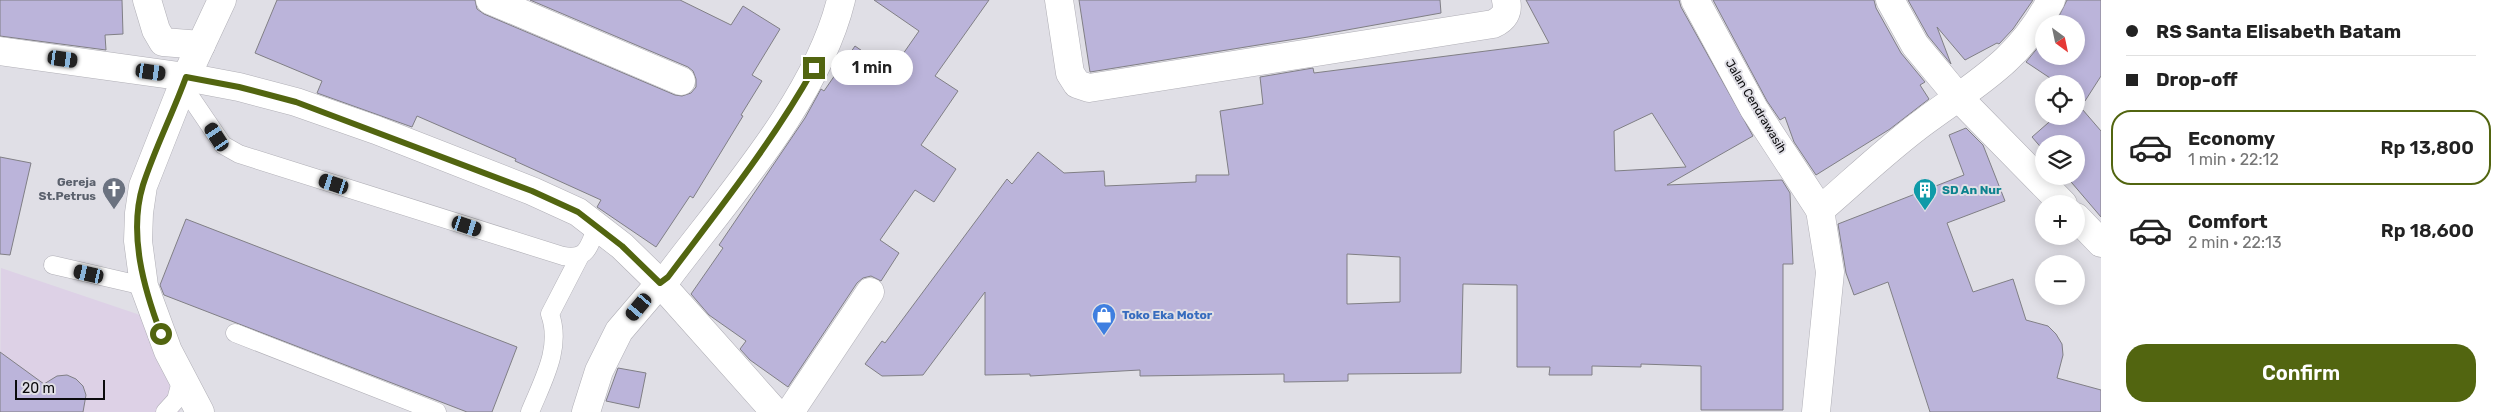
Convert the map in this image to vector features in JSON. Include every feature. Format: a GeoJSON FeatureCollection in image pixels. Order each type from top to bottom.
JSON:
{"type":"FeatureCollection","features":[{"type":"Feature","properties":{"kind":"street"},"geometry":{"type":"LineString","coordinates":[[146,0],[156,30],[163,42],[201,45]]}},
{"type":"Feature","properties":{"kind":"street"},"geometry":{"type":"LineString","coordinates":[[200,412],[168,351],[144,286],[138,241],[143,186],[184,82],[222,0]]}},
{"type":"Feature","properties":{"kind":"street"},"geometry":{"type":"LineString","coordinates":[[490,0],[681,81]]}},
{"type":"Feature","properties":{"kind":"street"},"geometry":{"type":"LineString","coordinates":[[586,412],[599,371],[619,332],[674,269],[790,111],[821,54],[841,0]]}},
{"type":"Feature","properties":{"kind":"street"},"geometry":{"type":"LineString","coordinates":[[1059,0],[1070,73],[1077,84],[1088,88],[1493,24],[1500,21],[1506,15],[1508,9],[1506,0]]}},
{"type":"Feature","properties":{"kind":"street","name":"Jalan Cendrawasih"},"geometry":{"type":"LineString","coordinates":[[1696,0],[1754,109],[1820,210]]}},
{"type":"Feature","properties":{"kind":"street"},"geometry":{"type":"LineString","coordinates":[[1890,0],[1915,45],[1959,98],[2054,195]]}},
{"type":"Feature","properties":{"kind":"street"},"geometry":{"type":"LineString","coordinates":[[1816,412],[1830,272],[1820,210],[1924,121],[1986,79],[2023,43],[2051,0]]}},
{"type":"Feature","properties":{"kind":"street"},"geometry":{"type":"LineString","coordinates":[[0,51],[184,82],[239,87],[296,102],[367,127],[532,191],[578,212],[622,246],[660,283],[776,412]]}},
{"type":"Feature","properties":{"kind":"street"},"geometry":{"type":"LineString","coordinates":[[790,412],[870,292]]}},
{"type":"Feature","properties":{"kind":"lane"},"geometry":{"type":"LineString","coordinates":[[184,82],[217,137],[230,150],[563,256],[580,256]]}},
{"type":"Feature","properties":{"kind":"lane"},"geometry":{"type":"LineString","coordinates":[[530,412],[554,351],[554,325],[550,314],[580,256],[587,250],[597,227]]}},
{"type":"Feature","properties":{"kind":"lane"},"geometry":{"type":"LineString","coordinates":[[53,265],[144,286]]}},
{"type":"Feature","properties":{"kind":"lane"},"geometry":{"type":"LineString","coordinates":[[235,333],[437,412]]}},
{"type":"Feature","properties":{"kind":"lane"},"geometry":{"type":"LineString","coordinates":[[164,412],[176,400],[182,378]]}},
{"type":"Feature","properties":{"kind":"shaded area"},"geometry":{"type":"Polygon","coordinates":[[[1,268],[146,317],[180,412],[0,412],[1,268]]]}},
{"type":"Feature","properties":{"kind":"building"},"geometry":{"type":"Polygon","coordinates":[[[0,0],[122,0],[123,34],[105,35],[106,50],[0,36],[0,0]]]}},
{"type":"Feature","properties":{"kind":"building"},"geometry":{"type":"Polygon","coordinates":[[[277,0],[475,0],[477,9],[484,14],[675,95],[682,96],[691,93],[696,87],[693,71],[688,67],[530,0],[680,0],[731,25],[743,6],[780,29],[752,75],[762,81],[741,115],[743,116],[693,198],[690,196],[656,247],[597,207],[601,200],[515,161],[516,159],[417,116],[412,127],[317,93],[322,81],[255,53],[277,0]]]}},
{"type":"Feature","properties":{"kind":"building"},"geometry":{"type":"Polygon","coordinates":[[[874,0],[989,0],[935,76],[958,91],[921,145],[956,169],[934,202],[915,190],[880,240],[899,253],[881,281],[871,276],[863,278],[857,283],[788,387],[750,360],[740,349],[746,341],[709,315],[691,294],[723,248],[719,245],[805,118],[821,89],[824,91],[855,46],[891,71],[919,31],[874,0]]]}},
{"type":"Feature","properties":{"kind":"building"},"geometry":{"type":"Polygon","coordinates":[[[1079,0],[1440,0],[1441,13],[1308,37],[1090,72],[1079,0]]]}},
{"type":"Feature","properties":{"kind":"building"},"geometry":{"type":"Polygon","coordinates":[[[1526,0],[1679,0],[1681,7],[1753,136],[1667,185],[1782,180],[1790,193],[1793,264],[1783,264],[1783,410],[1701,410],[1701,366],[1641,364],[1641,367],[1592,366],[1592,375],[1549,375],[1550,367],[1517,367],[1517,285],[1463,284],[1461,373],[1348,374],[1348,381],[1284,382],[1284,374],[1140,376],[1140,370],[1030,376],[1030,374],[985,375],[985,292],[923,375],[882,376],[865,364],[882,341],[885,343],[1007,179],[1012,184],[1038,152],[1064,173],[1104,171],[1105,186],[1196,182],[1196,175],[1229,175],[1220,111],[1263,104],[1260,77],[1313,68],[1314,73],[1549,43],[1526,0]],[[1652,113],[1614,131],[1615,171],[1686,167],[1652,113]],[[1347,254],[1347,304],[1400,302],[1400,257],[1347,254]]]}},
{"type":"Feature","properties":{"kind":"building"},"geometry":{"type":"Polygon","coordinates":[[[1713,0],[1874,0],[1876,8],[1901,53],[1925,82],[1920,85],[1929,99],[1890,129],[1816,175],[1794,142],[1785,117],[1780,120],[1767,101],[1713,0]]]}},
{"type":"Feature","properties":{"kind":"building"},"geometry":{"type":"Polygon","coordinates":[[[1908,0],[2033,0],[2013,29],[1999,44],[1997,43],[1965,60],[1937,27],[1951,64],[1928,36],[1908,0]]]}},
{"type":"Feature","properties":{"kind":"building"},"geometry":{"type":"Polygon","coordinates":[[[2067,0],[2101,0],[2101,76],[2085,101],[2085,75],[2046,75],[2026,62],[2035,51],[2035,65],[2085,65],[2085,15],[2060,15],[2067,0]]]}},
{"type":"Feature","properties":{"kind":"building"},"geometry":{"type":"Polygon","coordinates":[[[2085,112],[2101,131],[2101,217],[2085,198],[2085,195],[2082,195],[2074,185],[2085,185],[2085,135],[2035,135],[2035,140],[2032,137],[2046,125],[2085,125],[2085,112]]]}},
{"type":"Feature","properties":{"kind":"building"},"geometry":{"type":"Polygon","coordinates":[[[1966,128],[1983,145],[2005,201],[1947,223],[1973,292],[2013,279],[2026,320],[2048,326],[2062,344],[2063,355],[2057,378],[2101,390],[2101,412],[1930,412],[1888,282],[1854,295],[1846,273],[1838,224],[1964,175],[1949,135],[1966,128]]]}},
{"type":"Feature","properties":{"kind":"building"},"geometry":{"type":"Polygon","coordinates":[[[0,157],[31,163],[10,255],[0,254],[0,157]]]}},
{"type":"Feature","properties":{"kind":"building"},"geometry":{"type":"Polygon","coordinates":[[[186,219],[517,347],[492,412],[467,412],[164,295],[160,285],[186,219]]]}},
{"type":"Feature","properties":{"kind":"building"},"geometry":{"type":"Polygon","coordinates":[[[0,352],[44,384],[57,376],[67,375],[76,379],[83,386],[86,395],[83,412],[0,412],[0,352]]]}},
{"type":"Feature","properties":{"kind":"building"},"geometry":{"type":"Polygon","coordinates":[[[618,368],[646,373],[639,408],[606,401],[618,368]]]}},
{"type":"Feature","properties":{"kind":"place","name":"Gereja St.Petrus"},"geometry":{"type":"Point","coordinates":[114,210]}},
{"type":"Feature","properties":{"kind":"place","name":"SD An Nur"},"geometry":{"type":"Point","coordinates":[1925,211]}},
{"type":"Feature","properties":{"kind":"place","name":"Toko Eka Motor"},"geometry":{"type":"Point","coordinates":[1104,336]}},
{"type":"Feature","properties":{"kind":"route"},"geometry":{"type":"LineString","coordinates":[[161,334],[144,286],[138,241],[139,213],[143,186],[186,77],[239,87],[296,102],[376,130],[532,191],[578,212],[622,246],[660,283],[668,277],[757,158],[790,111],[814,68]]}}]}
